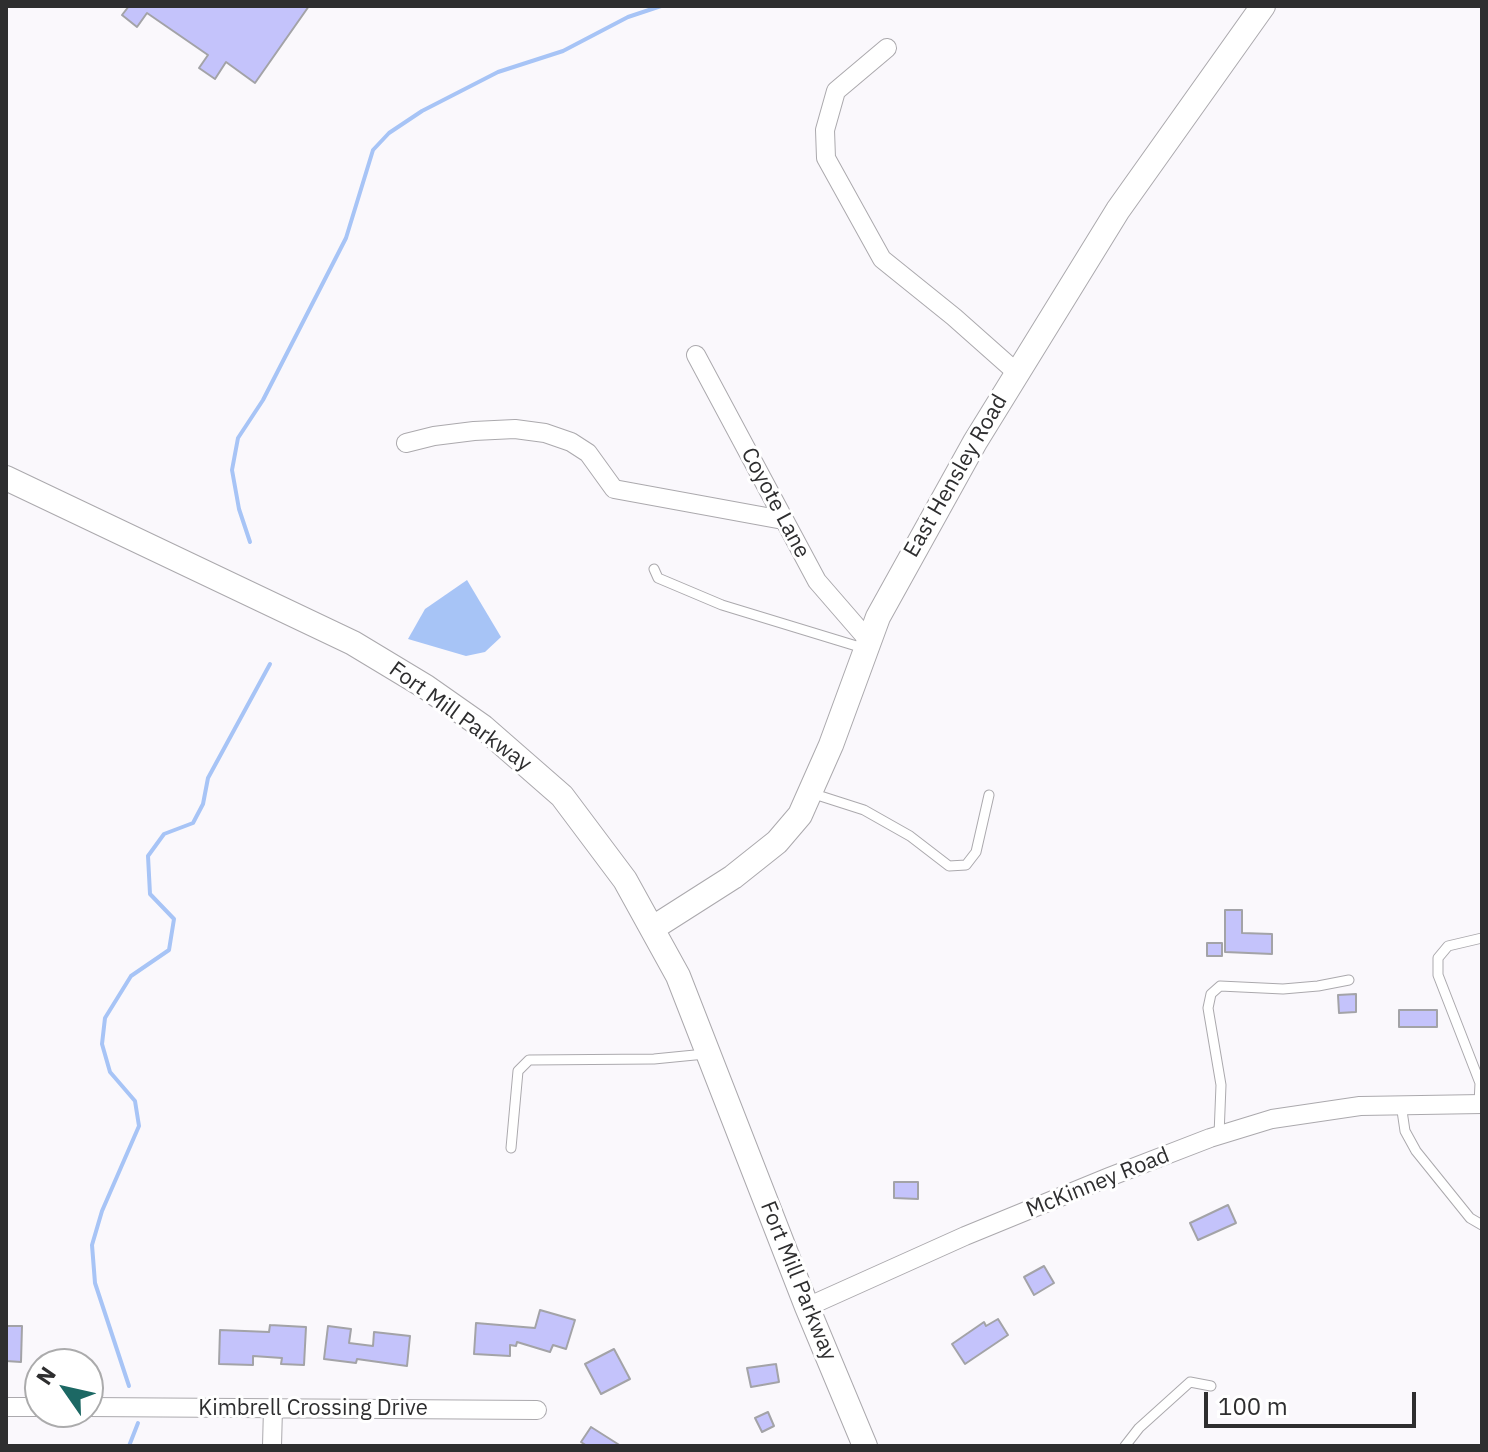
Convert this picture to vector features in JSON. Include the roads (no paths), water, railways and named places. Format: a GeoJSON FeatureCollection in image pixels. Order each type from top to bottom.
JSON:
{"type":"FeatureCollection","features":[{"type":"Feature","properties":{"kind":"main road","name":"East Hensley Road"},"geometry":{"type":"LineString","coordinates":[[653,928],[733,877],[777,842],[800,815],[831,745],[878,617],[914,549],[1016,372],[1118,210],[1263,6]]}},
{"type":"Feature","properties":{"kind":"main road","name":"Fort Mill Parkway"},"geometry":{"type":"LineString","coordinates":[[6,478],[353,643],[426,687],[483,727],[562,796],[625,880],[678,976],[807,1307],[865,1446]]}},
{"type":"Feature","properties":{"kind":"street"},"geometry":{"type":"LineString","coordinates":[[887,48],[836,91],[825,130],[826,158],[882,259],[1016,372]]}},
{"type":"Feature","properties":{"kind":"street","name":"Coyote Lane"},"geometry":{"type":"LineString","coordinates":[[696,355],[817,581],[868,645]]}},
{"type":"Feature","properties":{"kind":"street"},"geometry":{"type":"LineString","coordinates":[[406,443],[474,431],[515,429],[545,433],[571,442],[588,453],[614,489],[783,520]]}},
{"type":"Feature","properties":{"kind":"street","name":"McKinney Road"},"geometry":{"type":"LineString","coordinates":[[807,1307],[965,1236],[1109,1177],[1219,1135],[1272,1119],[1360,1106],[1480,1104]]}},
{"type":"Feature","properties":{"kind":"street","name":"Kimbrell Crossing Drive"},"geometry":{"type":"LineString","coordinates":[[104,1407],[537,1410]]}},
{"type":"Feature","properties":{"kind":"street"},"geometry":{"type":"LineString","coordinates":[[272,1446],[273,1408]]}},
{"type":"Feature","properties":{"kind":"lane"},"geometry":{"type":"LineString","coordinates":[[654,569],[658,578],[722,605],[868,645]]}},
{"type":"Feature","properties":{"kind":"lane"},"geometry":{"type":"LineString","coordinates":[[811,793],[864,810],[910,836],[949,866],[966,865],[976,852],[989,795]]}},
{"type":"Feature","properties":{"kind":"lane"},"geometry":{"type":"LineString","coordinates":[[1480,1104],[1480,1083],[1438,975],[1438,958],[1448,946],[1482,938]]}},
{"type":"Feature","properties":{"kind":"lane"},"geometry":{"type":"LineString","coordinates":[[1219,1135],[1221,1085],[1208,1008],[1211,994],[1220,986],[1283,989],[1349,980]]}},
{"type":"Feature","properties":{"kind":"lane"},"geometry":{"type":"LineString","coordinates":[[511,1148],[518,1071],[529,1060],[654,1059],[709,1054]]}},
{"type":"Feature","properties":{"kind":"lane"},"geometry":{"type":"LineString","coordinates":[[1401,1104],[1405,1131],[1416,1151],[1470,1218],[1482,1225]]}},
{"type":"Feature","properties":{"kind":"lane"},"geometry":{"type":"LineString","coordinates":[[1125,1446],[1139,1428],[1190,1382],[1211,1386]]}},
{"type":"Feature","properties":{"kind":"water"},"geometry":{"type":"Polygon","coordinates":[[[467,580],[501,637],[485,652],[466,656],[408,639],[425,609],[467,580]]]}},
{"type":"Feature","properties":{"kind":"waterway"},"geometry":{"type":"LineString","coordinates":[[250,542],[239,509],[232,470],[238,438],[263,400],[346,238],[373,150],[389,133],[422,111],[498,72],[563,51],[628,17],[661,6]]}},
{"type":"Feature","properties":{"kind":"waterway"},"geometry":{"type":"LineString","coordinates":[[129,1386],[95,1283],[92,1245],[102,1211],[139,1126],[135,1101],[110,1072],[102,1044],[105,1018],[131,976],[169,950],[174,919],[150,894],[148,856],[164,834],[193,823],[203,804],[208,778],[270,664]]}},
{"type":"Feature","properties":{"kind":"waterway"},"geometry":{"type":"LineString","coordinates":[[129,1446],[138,1423]]}}]}
